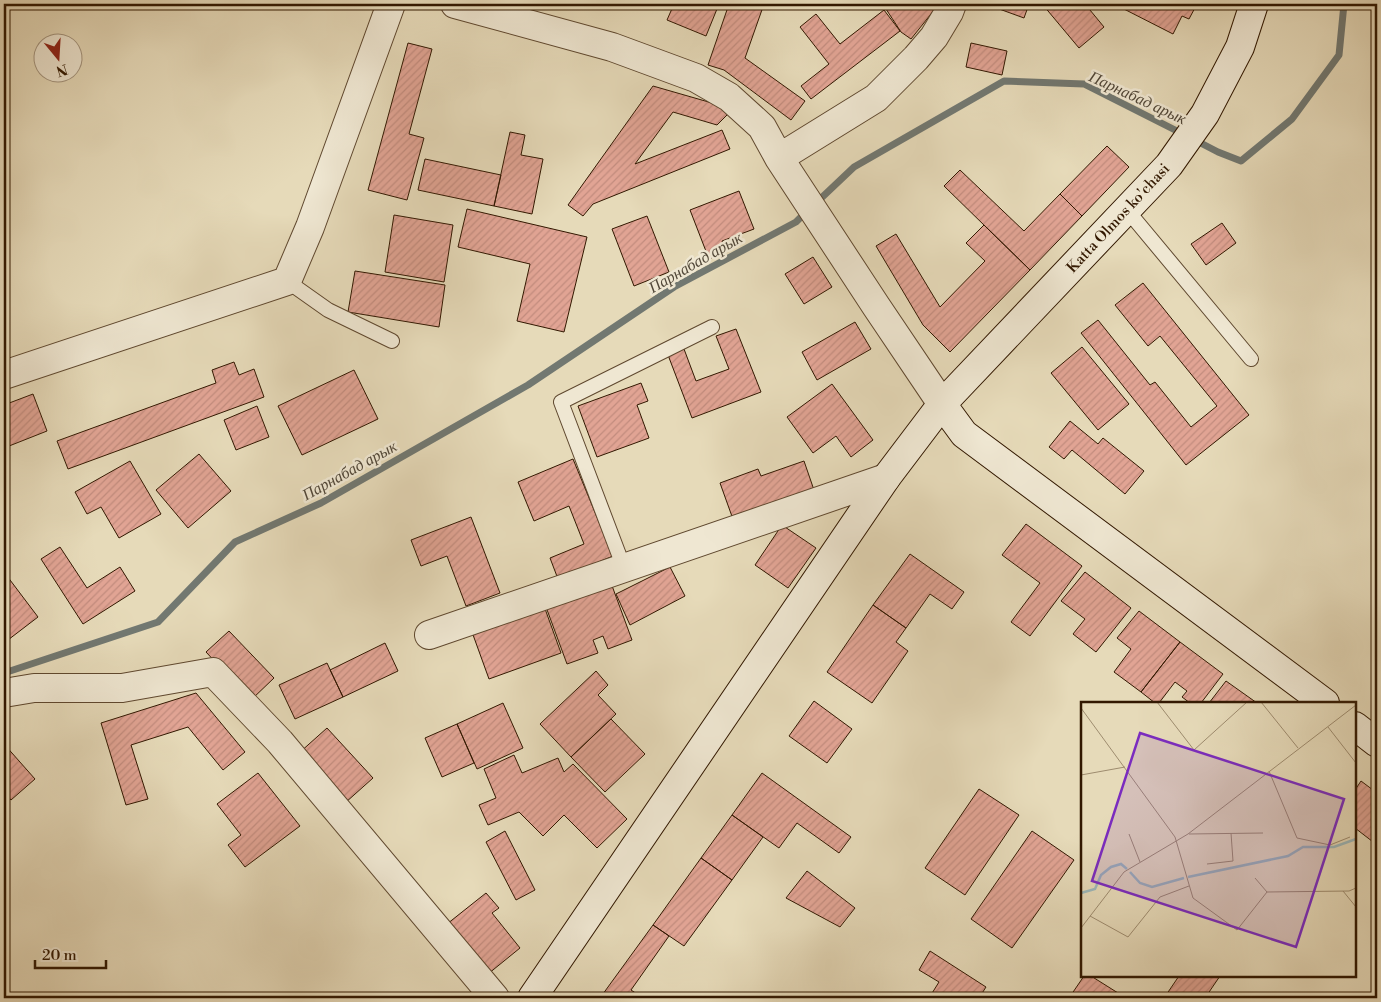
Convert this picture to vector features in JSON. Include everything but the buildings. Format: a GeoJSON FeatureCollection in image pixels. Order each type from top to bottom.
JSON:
{"type":"FeatureCollection","features":[{"type":"Feature","properties":{"kind":"street"},"geometry":{"type":"LineString","coordinates":[[4,375],[287,281],[310,227],[391,4]]}},
{"type":"Feature","properties":{"kind":"street"},"geometry":{"type":"LineString","coordinates":[[455,4],[612,47],[696,78],[729,97],[762,127],[779,158],[942,404],[964,434],[1324,702]]}},
{"type":"Feature","properties":{"kind":"street"},"geometry":{"type":"LineString","coordinates":[[779,158],[876,98],[934,37],[952,4]]}},
{"type":"Feature","properties":{"kind":"street","name":"Katta Olmos ko'chasi"},"geometry":{"type":"LineString","coordinates":[[532,998],[886,478],[942,404],[1169,165],[1204,114],[1240,47],[1254,4]]}},
{"type":"Feature","properties":{"kind":"street"},"geometry":{"type":"LineString","coordinates":[[429,635],[886,478]]}},
{"type":"Feature","properties":{"kind":"street"},"geometry":{"type":"LineString","coordinates":[[4,693],[34,688],[122,688],[213,672],[280,742],[495,998]]}},
{"type":"Feature","properties":{"kind":"street"},"geometry":{"type":"LineString","coordinates":[[1356,727],[1377,743]]}},
{"type":"Feature","properties":{"kind":"lane"},"geometry":{"type":"LineString","coordinates":[[1127,210],[1251,359]]}},
{"type":"Feature","properties":{"kind":"lane"},"geometry":{"type":"LineString","coordinates":[[287,281],[328,310],[392,341]]}},
{"type":"Feature","properties":{"kind":"lane"},"geometry":{"type":"LineString","coordinates":[[624,568],[561,402],[712,327]]}},
{"type":"Feature","properties":{"kind":"waterway","name":"Парнабад арык"},"geometry":{"type":"LineString","coordinates":[[1193,139],[1241,161],[1292,119],[1339,55],[1344,4]]}},
{"type":"Feature","properties":{"kind":"waterway","name":"Парнабад арык"},"geometry":{"type":"LineString","coordinates":[[816,203],[854,167],[1004,81],[1084,84],[1183,134]]}},
{"type":"Feature","properties":{"kind":"waterway","name":"Парнабад арык"},"geometry":{"type":"LineString","coordinates":[[4,673],[158,622],[235,542],[321,503],[528,385],[674,287],[796,222],[808,210]]}}]}
